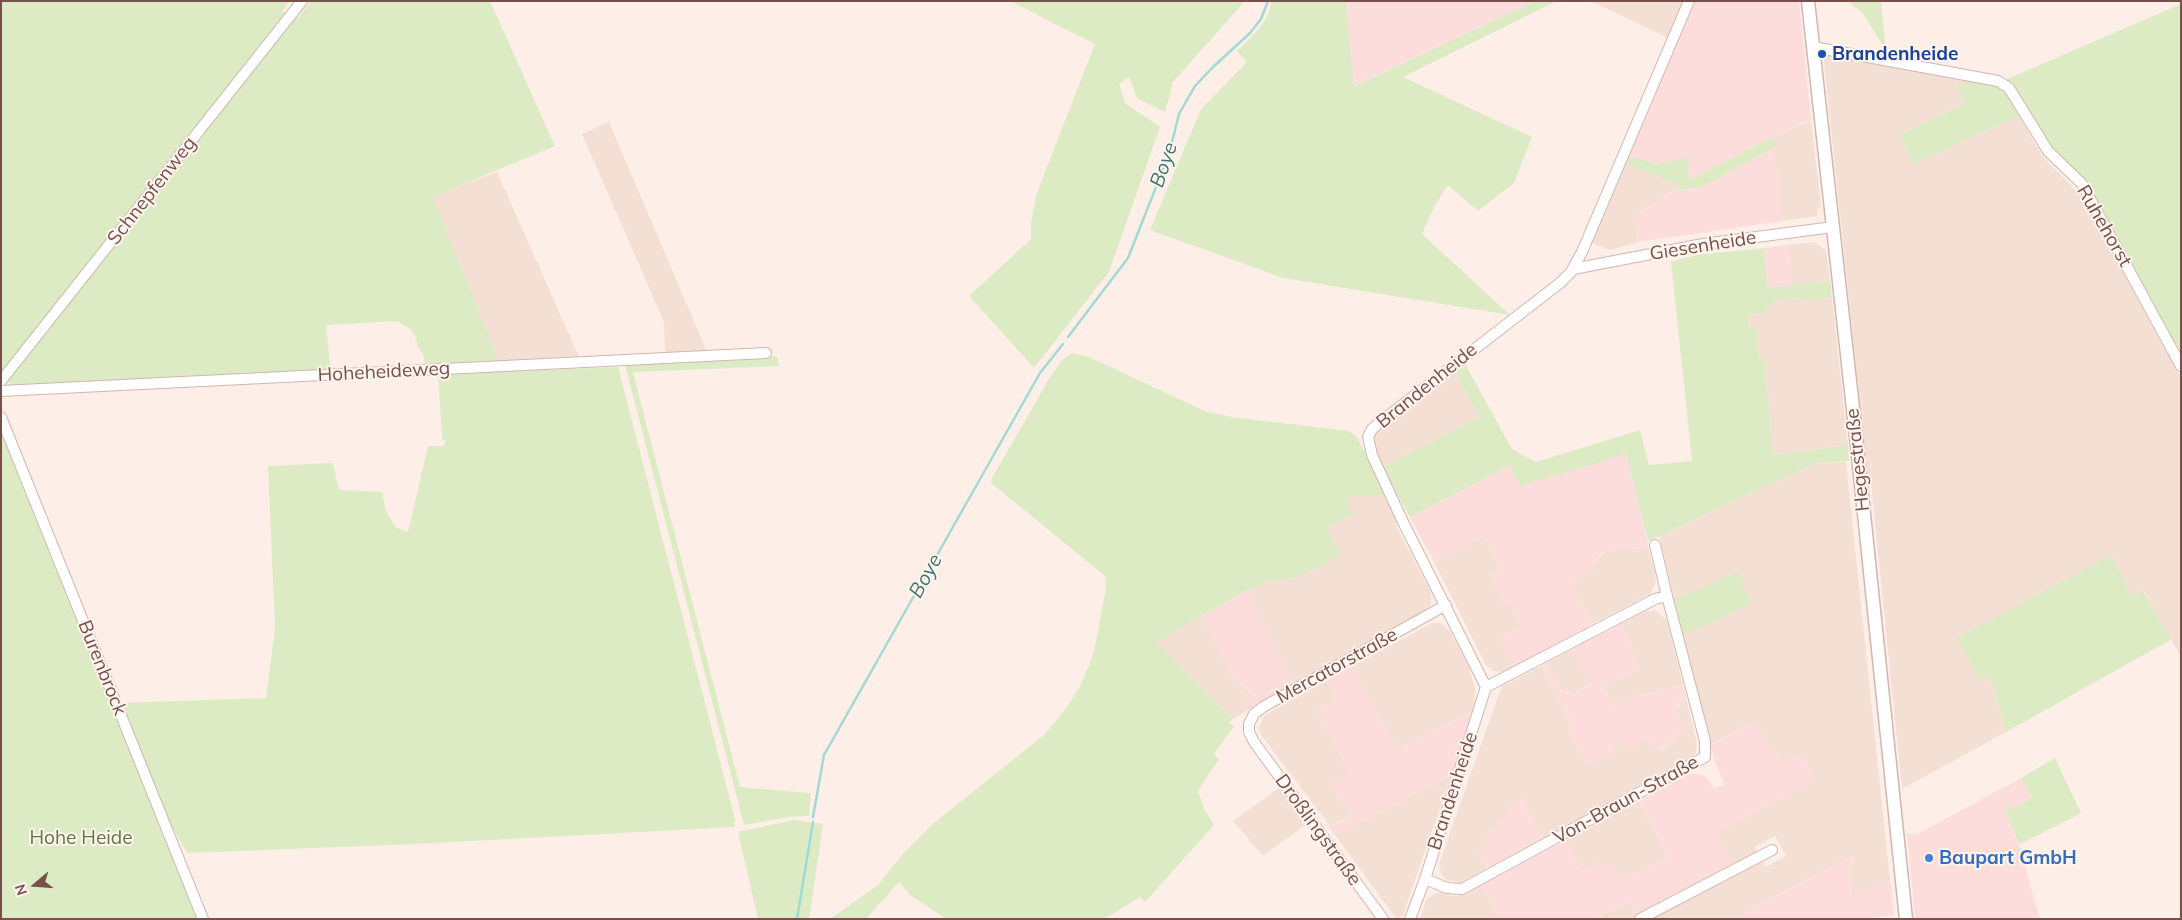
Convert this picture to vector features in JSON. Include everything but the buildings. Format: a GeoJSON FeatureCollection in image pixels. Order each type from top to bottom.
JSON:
{"type":"FeatureCollection","features":[{"type":"Feature","properties":{"kind":"street","name":"Schnepfenweg"},"geometry":{"type":"LineString","coordinates":[[1,381],[302,1]]}},
{"type":"Feature","properties":{"kind":"street","name":"Brandenheide"},"geometry":{"type":"LineString","coordinates":[[1410,919],[1486,687],[1391,497],[1372,455],[1368,437],[1372,429],[1379,423],[1560,283],[1573,269],[1689,1]]}},
{"type":"Feature","properties":{"kind":"street","name":"Hegestraße"},"geometry":{"type":"LineString","coordinates":[[1808,1],[1906,919]]}},
{"type":"Feature","properties":{"kind":"street","name":"Ruhehorst"},"geometry":{"type":"LineString","coordinates":[[1813,47],[1998,81],[2009,88],[2048,151],[2082,184],[2181,366]]}},
{"type":"Feature","properties":{"kind":"street","name":"Giesenheide"},"geometry":{"type":"LineString","coordinates":[[1573,269],[1703,244],[1833,227]]}},
{"type":"Feature","properties":{"kind":"street","name":"Hoheheideweg"},"geometry":{"type":"LineString","coordinates":[[1,391],[766,353]]}},
{"type":"Feature","properties":{"kind":"street","name":"Burenbrock"},"geometry":{"type":"LineString","coordinates":[[1,417],[203,919]]}},
{"type":"Feature","properties":{"kind":"street","name":"Von-Braun-Straße"},"geometry":{"type":"LineString","coordinates":[[1425,878],[1447,888],[1462,889],[1705,757],[1706,741],[1655,545]]}},
{"type":"Feature","properties":{"kind":"street"},"geometry":{"type":"LineString","coordinates":[[1486,687],[1655,599],[1667,596]]}},
{"type":"Feature","properties":{"kind":"street","name":"Mercatorstraße"},"geometry":{"type":"LineString","coordinates":[[1254,742],[1250,732],[1250,720],[1263,707],[1446,605]]}},
{"type":"Feature","properties":{"kind":"street","name":"Droßlingstraße"},"geometry":{"type":"LineString","coordinates":[[1254,742],[1383,919]]}},
{"type":"Feature","properties":{"kind":"street"},"geometry":{"type":"LineString","coordinates":[[1640,919],[1772,850]]}},
{"type":"Feature","properties":{"kind":"shaded area"},"geometry":{"type":"Polygon","coordinates":[[[1346,1],[1535,1],[1353,86],[1346,1]]]}},
{"type":"Feature","properties":{"kind":"shaded area"},"geometry":{"type":"Polygon","coordinates":[[[1591,1],[1684,1],[1668,38],[1591,1]]]}},
{"type":"Feature","properties":{"kind":"shaded area"},"geometry":{"type":"Polygon","coordinates":[[[1693,1],[1799,1],[1811,120],[1690,180],[1687,157],[1655,164],[1628,155],[1693,1]]]}},
{"type":"Feature","properties":{"kind":"shaded area"},"geometry":{"type":"Polygon","coordinates":[[[1823,52],[1969,80],[1965,104],[1900,134],[1913,164],[2019,116],[2042,156],[2083,198],[2181,378],[2181,657],[2144,591],[2133,596],[2111,555],[1980,680],[1990,675],[2006,732],[1902,789],[1871,483],[1868,479],[1823,52]]]}},
{"type":"Feature","properties":{"kind":"shaded area"},"geometry":{"type":"Polygon","coordinates":[[[1811,120],[1821,206],[1817,210],[1818,216],[1782,221],[1772,137],[1811,120]]]}},
{"type":"Feature","properties":{"kind":"shaded area"},"geometry":{"type":"Polygon","coordinates":[[[609,122],[707,352],[665,356],[664,322],[582,134],[609,122]]]}},
{"type":"Feature","properties":{"kind":"shaded area"},"geometry":{"type":"Polygon","coordinates":[[[1774,148],[1782,221],[1638,242],[1636,215],[1674,191],[1702,187],[1774,148]]]}},
{"type":"Feature","properties":{"kind":"shaded area"},"geometry":{"type":"Polygon","coordinates":[[[1625,163],[1681,186],[1636,215],[1638,242],[1610,250],[1591,243],[1625,163]]]}},
{"type":"Feature","properties":{"kind":"shaded area"},"geometry":{"type":"Polygon","coordinates":[[[497,172],[580,359],[500,364],[432,196],[497,172]]]}},
{"type":"Feature","properties":{"kind":"shaded area"},"geometry":{"type":"Polygon","coordinates":[[[1814,242],[1826,250],[1830,281],[1792,286],[1788,245],[1814,242]]]}},
{"type":"Feature","properties":{"kind":"shaded area"},"geometry":{"type":"Polygon","coordinates":[[[1788,245],[1792,286],[1768,288],[1764,248],[1788,245]]]}},
{"type":"Feature","properties":{"kind":"shaded area"},"geometry":{"type":"Polygon","coordinates":[[[1800,298],[1801,301],[1832,298],[1848,445],[1773,455],[1765,360],[1760,360],[1756,328],[1749,328],[1748,315],[1763,313],[1776,300],[1800,298]]]}},
{"type":"Feature","properties":{"kind":"shaded area"},"geometry":{"type":"Polygon","coordinates":[[[1454,369],[1479,417],[1382,468],[1374,450],[1371,437],[1383,424],[1454,369]]]}},
{"type":"Feature","properties":{"kind":"shaded area"},"geometry":{"type":"Polygon","coordinates":[[[1627,453],[1649,549],[1623,548],[1606,551],[1600,555],[1593,564],[1593,570],[1570,583],[1592,624],[1515,666],[1500,638],[1522,627],[1510,601],[1504,604],[1490,575],[1501,570],[1484,536],[1434,562],[1410,517],[1510,465],[1520,485],[1627,453]]]}},
{"type":"Feature","properties":{"kind":"shaded area"},"geometry":{"type":"Polygon","coordinates":[[[1846,462],[1890,880],[1852,899],[1848,869],[1855,860],[1853,856],[1732,919],[1650,919],[1761,860],[1766,867],[1786,856],[1775,836],[1755,847],[1758,853],[1732,867],[1715,833],[1784,763],[1772,754],[1755,721],[1710,745],[1659,536],[1814,464],[1846,462]]]}},
{"type":"Feature","properties":{"kind":"shaded area"},"geometry":{"type":"Polygon","coordinates":[[[1385,493],[1398,522],[1395,524],[1431,593],[1431,604],[1426,611],[1293,685],[1246,591],[1269,582],[1296,578],[1341,555],[1327,527],[1345,498],[1353,496],[1378,496],[1385,493]]]}},
{"type":"Feature","properties":{"kind":"shaded area"},"geometry":{"type":"Polygon","coordinates":[[[1484,536],[1501,570],[1490,575],[1504,603],[1510,601],[1522,627],[1500,638],[1515,666],[1503,672],[1493,671],[1486,665],[1434,562],[1484,536]]]}},
{"type":"Feature","properties":{"kind":"shaded area"},"geometry":{"type":"Polygon","coordinates":[[[1623,548],[1649,549],[1656,578],[1655,585],[1650,594],[1592,624],[1570,583],[1593,570],[1593,564],[1606,551],[1623,548]]]}},
{"type":"Feature","properties":{"kind":"shaded area"},"geometry":{"type":"Polygon","coordinates":[[[1246,591],[1293,685],[1250,709],[1246,703],[1256,696],[1234,678],[1202,616],[1246,591]]]}},
{"type":"Feature","properties":{"kind":"shaded area"},"geometry":{"type":"Polygon","coordinates":[[[1656,610],[1667,621],[1683,685],[1633,697],[1613,708],[1602,686],[1639,668],[1621,624],[1644,612],[1656,610]]]}},
{"type":"Feature","properties":{"kind":"shaded area"},"geometry":{"type":"Polygon","coordinates":[[[1202,616],[1234,678],[1256,697],[1246,703],[1250,709],[1233,719],[1155,642],[1202,616]]]}},
{"type":"Feature","properties":{"kind":"shaded area"},"geometry":{"type":"Polygon","coordinates":[[[1432,623],[1441,623],[1450,631],[1469,667],[1475,689],[1474,711],[1397,750],[1351,667],[1432,623]]]}},
{"type":"Feature","properties":{"kind":"shaded area"},"geometry":{"type":"Polygon","coordinates":[[[1621,624],[1639,668],[1602,686],[1613,707],[1633,697],[1683,685],[1686,699],[1681,700],[1675,709],[1686,730],[1675,736],[1676,740],[1655,751],[1648,738],[1626,750],[1620,741],[1611,745],[1614,751],[1588,765],[1569,731],[1573,728],[1542,666],[1546,663],[1561,692],[1574,694],[1588,686],[1590,682],[1573,649],[1621,624]]]}},
{"type":"Feature","properties":{"kind":"shaded area"},"geometry":{"type":"Polygon","coordinates":[[[1573,649],[1590,680],[1590,684],[1574,694],[1564,693],[1559,688],[1546,663],[1573,649]]]}},
{"type":"Feature","properties":{"kind":"shaded area"},"geometry":{"type":"Polygon","coordinates":[[[1542,666],[1573,729],[1569,731],[1588,765],[1614,751],[1611,745],[1620,740],[1626,750],[1648,738],[1660,750],[1676,740],[1675,709],[1681,700],[1686,699],[1697,742],[1696,752],[1692,758],[1542,839],[1524,805],[1508,807],[1511,815],[1497,823],[1499,826],[1491,830],[1489,849],[1479,854],[1487,868],[1462,882],[1447,880],[1441,874],[1439,864],[1500,691],[1503,686],[1542,666]]]}},
{"type":"Feature","properties":{"kind":"shaded area"},"geometry":{"type":"Polygon","coordinates":[[[1351,667],[1397,749],[1473,712],[1451,776],[1335,835],[1328,826],[1332,826],[1353,815],[1337,795],[1331,783],[1350,774],[1316,711],[1336,700],[1326,681],[1351,667]]]}},
{"type":"Feature","properties":{"kind":"shaded area"},"geometry":{"type":"Polygon","coordinates":[[[1326,681],[1336,700],[1316,711],[1350,774],[1337,795],[1353,815],[1330,826],[1261,735],[1259,727],[1265,715],[1326,681]]]}},
{"type":"Feature","properties":{"kind":"shaded area"},"geometry":{"type":"Polygon","coordinates":[[[1755,721],[1772,753],[1778,751],[1784,762],[1802,754],[1815,780],[1715,833],[1732,867],[1639,916],[1631,900],[1595,919],[1495,919],[1493,915],[1497,913],[1482,885],[1565,841],[1581,872],[1598,863],[1602,868],[1611,863],[1621,881],[1669,857],[1639,801],[1690,774],[1700,774],[1706,777],[1714,789],[1725,784],[1710,745],[1755,721]]]}},
{"type":"Feature","properties":{"kind":"shaded area"},"geometry":{"type":"Polygon","coordinates":[[[1451,776],[1403,915],[1399,918],[1395,917],[1335,835],[1451,776]]]}},
{"type":"Feature","properties":{"kind":"shaded area"},"geometry":{"type":"Polygon","coordinates":[[[2021,778],[2032,798],[2012,810],[2004,808],[2019,846],[2040,919],[1915,919],[1907,833],[1916,835],[2021,778]]]}},
{"type":"Feature","properties":{"kind":"shaded area"},"geometry":{"type":"Polygon","coordinates":[[[1281,786],[1308,823],[1263,856],[1233,821],[1281,786]]]}},
{"type":"Feature","properties":{"kind":"shaded area"},"geometry":{"type":"Polygon","coordinates":[[[1524,798],[1527,803],[1524,806],[1542,839],[1487,868],[1479,854],[1489,849],[1484,836],[1498,826],[1497,823],[1511,815],[1507,807],[1524,798]]]}},
{"type":"Feature","properties":{"kind":"shaded area"},"geometry":{"type":"Polygon","coordinates":[[[1639,801],[1669,857],[1621,882],[1601,869],[1598,863],[1581,872],[1565,841],[1639,801]]]}},
{"type":"Feature","properties":{"kind":"shaded area"},"geometry":{"type":"Polygon","coordinates":[[[1853,856],[1855,860],[1848,869],[1852,898],[1890,880],[1894,915],[1863,919],[1732,919],[1853,856]]]}},
{"type":"Feature","properties":{"kind":"shaded area"},"geometry":{"type":"Polygon","coordinates":[[[1482,885],[1497,913],[1493,915],[1495,919],[1420,919],[1426,900],[1431,896],[1439,892],[1453,896],[1461,895],[1482,885]]]}},
{"type":"Feature","properties":{"kind":"shaded area"},"geometry":{"type":"Polygon","coordinates":[[[1631,900],[1639,916],[1633,919],[1595,919],[1631,900]]]}},
{"type":"Feature","properties":{"kind":"green space"},"geometry":{"type":"Polygon","coordinates":[[[1,1],[290,1],[282,11],[298,18],[311,1],[490,1],[555,146],[433,197],[500,364],[425,367],[424,356],[418,347],[415,336],[410,329],[397,321],[326,325],[331,372],[12,386],[8,382],[8,377],[196,145],[182,145],[1,373],[1,1]]]}},
{"type":"Feature","properties":{"kind":"green space"},"geometry":{"type":"Polygon","coordinates":[[[1013,1],[1245,1],[1173,82],[1165,112],[1137,98],[1129,77],[1119,84],[1125,103],[1160,127],[1109,272],[1034,368],[969,296],[1031,239],[1031,223],[1036,195],[1095,44],[1013,1]]]}},
{"type":"Feature","properties":{"kind":"green space"},"geometry":{"type":"Polygon","coordinates":[[[1272,1],[1346,1],[1354,86],[1535,1],[1557,1],[1403,77],[1532,137],[1514,183],[1478,211],[1448,185],[1434,207],[1422,234],[1510,315],[1283,278],[1150,230],[1201,109],[1247,62],[1237,51],[1259,29],[1267,17],[1272,1]]]}},
{"type":"Feature","properties":{"kind":"green space"},"geometry":{"type":"Polygon","coordinates":[[[1847,1],[1881,1],[1886,53],[1883,52],[1883,46],[1863,13],[1847,1]]]}},
{"type":"Feature","properties":{"kind":"green space"},"geometry":{"type":"Polygon","coordinates":[[[2181,4],[2181,358],[2084,180],[2049,148],[2007,79],[2181,4]]]}},
{"type":"Feature","properties":{"kind":"green space"},"geometry":{"type":"Polygon","coordinates":[[[1969,80],[1999,86],[2004,89],[2019,116],[1913,164],[1900,134],[1965,104],[1957,85],[1969,80]]]}},
{"type":"Feature","properties":{"kind":"green space"},"geometry":{"type":"Polygon","coordinates":[[[1772,137],[1774,148],[1702,187],[1674,191],[1680,186],[1625,163],[1628,155],[1655,164],[1687,157],[1690,180],[1772,137]]]}},
{"type":"Feature","properties":{"kind":"green space"},"geometry":{"type":"Polygon","coordinates":[[[1764,248],[1768,288],[1830,281],[1832,298],[1801,301],[1800,298],[1776,300],[1763,313],[1748,315],[1749,328],[1756,327],[1760,360],[1765,359],[1773,455],[1848,445],[1849,461],[1814,464],[1648,541],[1626,454],[1520,486],[1509,466],[1410,517],[1382,468],[1479,417],[1454,369],[1464,362],[1512,449],[1536,462],[1640,430],[1649,465],[1692,461],[1671,262],[1696,255],[1764,248]]]}},
{"type":"Feature","properties":{"kind":"green space"},"geometry":{"type":"Polygon","coordinates":[[[1072,353],[1089,357],[1207,412],[1232,417],[1349,431],[1357,437],[1385,493],[1378,496],[1353,496],[1345,498],[1353,514],[1327,527],[1341,555],[1296,578],[1269,582],[1246,591],[1156,642],[1233,719],[1229,723],[1234,726],[1214,754],[1219,759],[1198,790],[1204,809],[1214,825],[1145,902],[1140,897],[1104,919],[946,919],[910,895],[899,882],[866,919],[830,919],[878,885],[901,856],[935,822],[1045,734],[1064,711],[1079,688],[1089,666],[1094,651],[1106,589],[1105,576],[991,483],[992,478],[1049,379],[1062,360],[1072,353]]]}},
{"type":"Feature","properties":{"kind":"green space"},"geometry":{"type":"Polygon","coordinates":[[[777,357],[779,366],[633,372],[740,787],[811,793],[809,816],[788,817],[744,825],[625,365],[777,357]]]}},
{"type":"Feature","properties":{"kind":"green space"},"geometry":{"type":"Polygon","coordinates":[[[618,367],[735,819],[734,827],[416,844],[187,853],[171,825],[119,703],[266,698],[275,628],[268,466],[333,463],[339,490],[382,492],[386,511],[395,527],[408,532],[428,446],[444,446],[446,441],[442,439],[438,374],[618,367]]]}},
{"type":"Feature","properties":{"kind":"green space","name":"Hohe Heide"},"geometry":{"type":"Polygon","coordinates":[[[1,430],[200,919],[1,919],[1,430]]]}},
{"type":"Feature","properties":{"kind":"green space"},"geometry":{"type":"Polygon","coordinates":[[[2111,555],[2133,596],[2143,591],[2172,639],[2006,732],[1990,675],[1980,680],[1957,638],[2111,555]]]}},
{"type":"Feature","properties":{"kind":"green space"},"geometry":{"type":"Polygon","coordinates":[[[1738,572],[1752,604],[1683,635],[1675,599],[1738,572]]]}},
{"type":"Feature","properties":{"kind":"green space"},"geometry":{"type":"Polygon","coordinates":[[[2055,758],[2081,813],[2019,845],[2004,808],[2009,805],[2012,809],[2032,798],[2021,778],[2055,758]]]}},
{"type":"Feature","properties":{"kind":"green space"},"geometry":{"type":"Polygon","coordinates":[[[794,820],[823,824],[809,919],[758,919],[738,832],[794,820]]]}},
{"type":"Feature","properties":{"kind":"waterway","name":"Boye"},"geometry":{"type":"LineString","coordinates":[[1068,337],[1128,258],[1169,154],[1179,114],[1195,86],[1250,33],[1261,19],[1268,1]]}},
{"type":"Feature","properties":{"kind":"waterway","name":"Boye"},"geometry":{"type":"LineString","coordinates":[[813,817],[824,755],[1040,373],[1063,344]]}},
{"type":"Feature","properties":{"kind":"waterway","name":"Boye"},"geometry":{"type":"LineString","coordinates":[[797,919],[813,822]]}},
{"type":"Feature","properties":{"kind":"place","name":"Brandenheide"},"geometry":{"type":"Point","coordinates":[1822,54]}},
{"type":"Feature","properties":{"kind":"place","name":"Baupart GmbH"},"geometry":{"type":"Point","coordinates":[1929,858]}}]}
